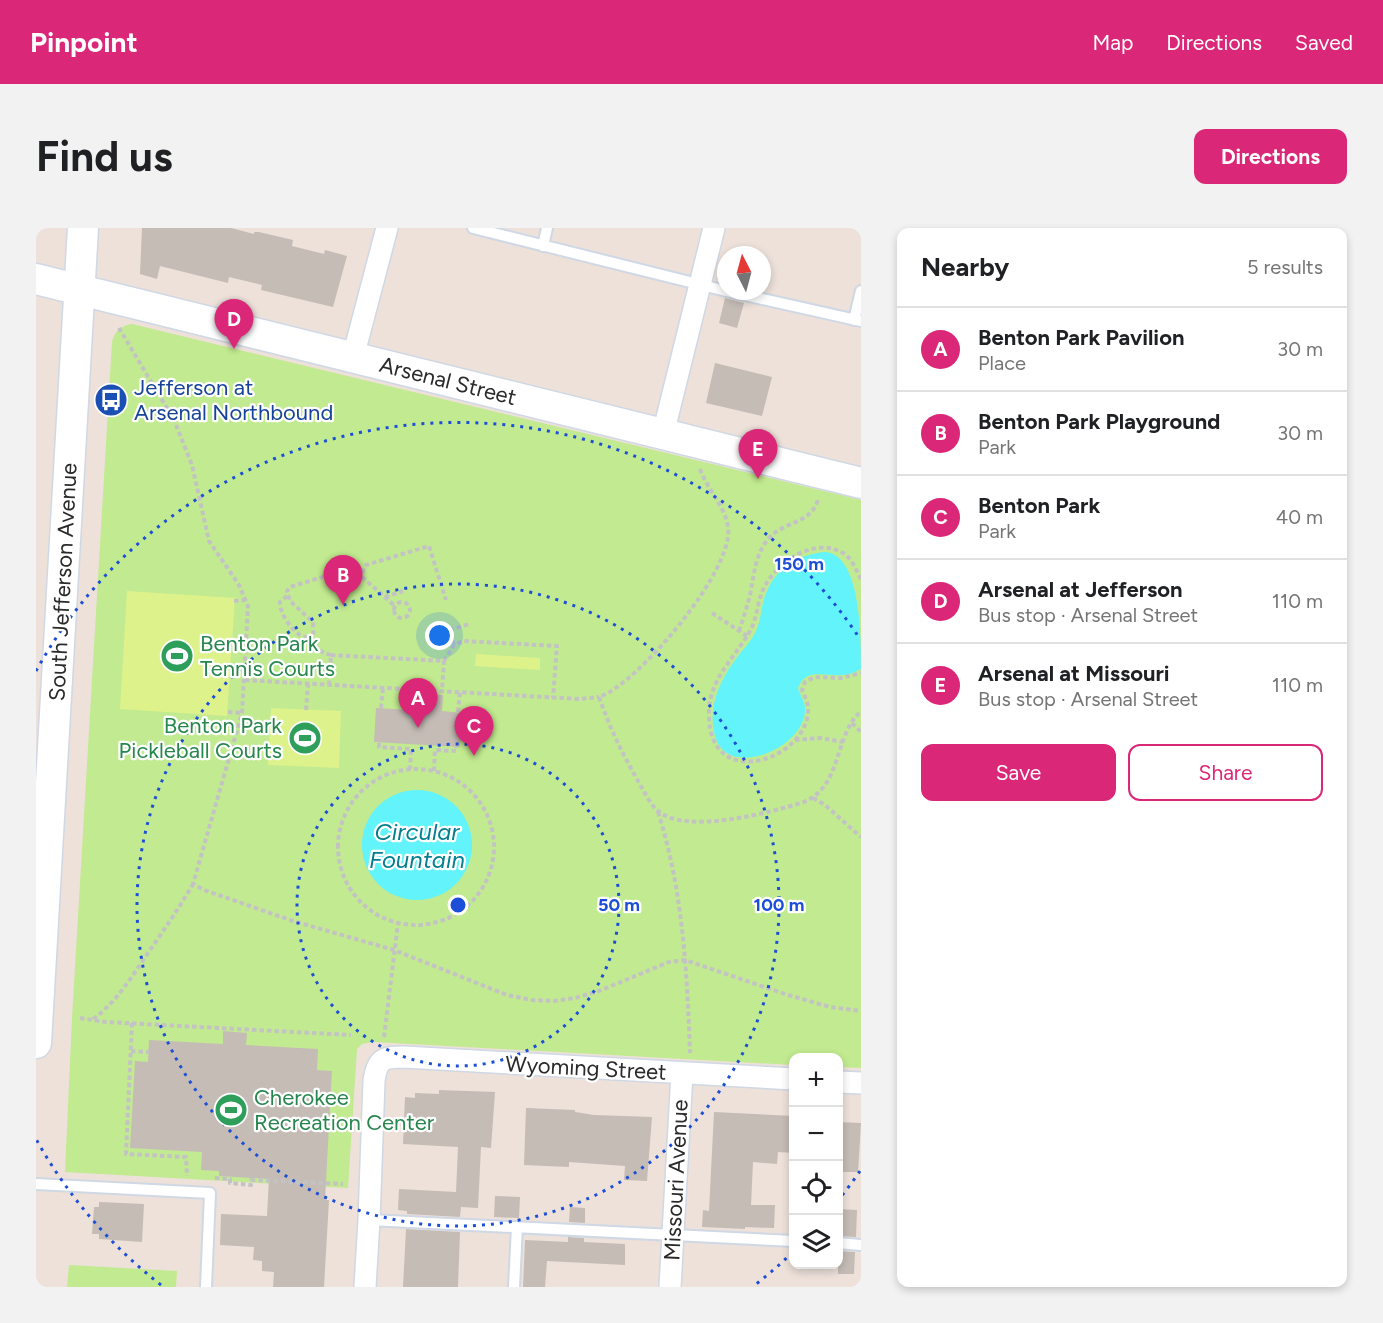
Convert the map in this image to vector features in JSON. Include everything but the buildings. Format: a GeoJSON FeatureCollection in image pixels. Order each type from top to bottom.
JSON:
{"type":"FeatureCollection","features":[{"type":"Feature","properties":{"kind":"main road","name":"South Jefferson Avenue"},"geometry":{"type":"LineString","coordinates":[[36,1043],[83,228]]}},
{"type":"Feature","properties":{"kind":"main road","name":"Arsenal Street"},"geometry":{"type":"LineString","coordinates":[[36,279],[861,483]]}},
{"type":"Feature","properties":{"kind":"street"},"geometry":{"type":"LineString","coordinates":[[353,357],[387,228]]}},
{"type":"Feature","properties":{"kind":"street"},"geometry":{"type":"LineString","coordinates":[[663,434],[714,228]]}},
{"type":"Feature","properties":{"kind":"street","name":"Wyoming Street"},"geometry":{"type":"LineString","coordinates":[[369,1220],[374,1081],[376,1066],[388,1057],[789,1079]]}},
{"type":"Feature","properties":{"kind":"street","name":"Missouri Avenue"},"geometry":{"type":"LineString","coordinates":[[670,1287],[682,1073]]}},
{"type":"Feature","properties":{"kind":"street"},"geometry":{"type":"LineString","coordinates":[[843,1082],[861,1083]]}},
{"type":"Feature","properties":{"kind":"street"},"geometry":{"type":"LineString","coordinates":[[365,1287],[369,1220]]}},
{"type":"Feature","properties":{"kind":"lane"},"geometry":{"type":"LineString","coordinates":[[473,228],[717,289]]}},
{"type":"Feature","properties":{"kind":"lane"},"geometry":{"type":"LineString","coordinates":[[543,246],[547,228]]}},
{"type":"Feature","properties":{"kind":"lane"},"geometry":{"type":"LineString","coordinates":[[766,300],[858,321],[861,291]]}},
{"type":"Feature","properties":{"kind":"lane"},"geometry":{"type":"LineString","coordinates":[[36,1184],[210,1193],[206,1287]]}},
{"type":"Feature","properties":{"kind":"lane"},"geometry":{"type":"LineString","coordinates":[[369,1220],[789,1241]]}},
{"type":"Feature","properties":{"kind":"lane"},"geometry":{"type":"LineString","coordinates":[[514,1287],[517,1227]]}},
{"type":"Feature","properties":{"kind":"lane"},"geometry":{"type":"LineString","coordinates":[[843,1244],[861,1245]]}},
{"type":"Feature","properties":{"kind":"path"},"geometry":{"type":"LineString","coordinates":[[92,1020],[121,991],[171,921],[193,884],[242,713],[248,617],[246,600],[239,585],[209,541],[192,465],[174,420],[119,328]]}},
{"type":"Feature","properties":{"kind":"path"},"geometry":{"type":"LineString","coordinates":[[245,680],[580,699],[599,697],[609,693],[622,685],[653,656],[702,592],[725,552],[729,527],[700,468]]}},
{"type":"Feature","properties":{"kind":"path"},"geometry":{"type":"LineString","coordinates":[[739,631],[750,597],[756,563],[763,548],[771,536],[812,512],[819,497]]}},
{"type":"Feature","properties":{"kind":"path"},"geometry":{"type":"LineString","coordinates":[[362,578],[366,565],[429,546],[446,600]]}},
{"type":"Feature","properties":{"kind":"path"},"geometry":{"type":"LineString","coordinates":[[861,579],[849,557],[835,549],[816,549],[795,555],[775,572],[761,594],[752,628],[714,685],[709,712],[712,738],[716,748],[724,756],[751,762],[776,754],[795,740],[804,726],[808,711],[802,690],[805,682],[816,677],[841,678],[861,673]]}},
{"type":"Feature","properties":{"kind":"path"},"geometry":{"type":"LineString","coordinates":[[312,637],[301,636],[295,631],[280,609],[280,602],[287,596],[287,591],[294,585],[342,571],[354,580],[362,578]]}},
{"type":"Feature","properties":{"kind":"path"},"geometry":{"type":"LineString","coordinates":[[362,578],[395,606],[395,614],[399,618],[405,617],[410,609],[406,603],[399,603],[395,606]]}},
{"type":"Feature","properties":{"kind":"path"},"geometry":{"type":"LineString","coordinates":[[385,597],[404,591]]}},
{"type":"Feature","properties":{"kind":"path"},"geometry":{"type":"LineString","coordinates":[[287,596],[313,622],[312,637],[315,644],[320,650],[332,655],[444,661]]}},
{"type":"Feature","properties":{"kind":"path"},"geometry":{"type":"LineString","coordinates":[[234,601],[246,600]]}},
{"type":"Feature","properties":{"kind":"path"},"geometry":{"type":"LineString","coordinates":[[712,614],[747,636]]}},
{"type":"Feature","properties":{"kind":"path"},"geometry":{"type":"LineString","coordinates":[[454,645],[450,630],[469,624]]}},
{"type":"Feature","properties":{"kind":"path"},"geometry":{"type":"LineString","coordinates":[[442,691],[444,661],[454,645],[464,641],[557,646],[553,698]]}},
{"type":"Feature","properties":{"kind":"path"},"geometry":{"type":"LineString","coordinates":[[329,685],[332,655]]}},
{"type":"Feature","properties":{"kind":"path"},"geometry":{"type":"LineString","coordinates":[[306,710],[308,684]]}},
{"type":"Feature","properties":{"kind":"path"},"geometry":{"type":"LineString","coordinates":[[381,708],[383,687]]}},
{"type":"Feature","properties":{"kind":"path"},"geometry":{"type":"LineString","coordinates":[[458,712],[460,692]]}},
{"type":"Feature","properties":{"kind":"path"},"geometry":{"type":"LineString","coordinates":[[599,697],[611,729],[631,770],[657,811],[675,880],[685,960],[690,1054]]}},
{"type":"Feature","properties":{"kind":"path"},"geometry":{"type":"LineString","coordinates":[[657,811],[679,819],[708,822],[738,819],[813,798],[830,778],[843,742],[861,711]]}},
{"type":"Feature","properties":{"kind":"path"},"geometry":{"type":"LineString","coordinates":[[228,712],[242,713]]}},
{"type":"Feature","properties":{"kind":"path"},"geometry":{"type":"LineString","coordinates":[[852,723],[861,732]]}},
{"type":"Feature","properties":{"kind":"path"},"geometry":{"type":"LineString","coordinates":[[795,740],[821,738],[843,742]]}},
{"type":"Feature","properties":{"kind":"path"},"geometry":{"type":"LineString","coordinates":[[379,743],[379,747],[411,749],[410,769]]}},
{"type":"Feature","properties":{"kind":"path"},"geometry":{"type":"LineString","coordinates":[[434,771],[435,750],[456,751],[456,747]]}},
{"type":"Feature","properties":{"kind":"path"},"geometry":{"type":"LineString","coordinates":[[410,769],[434,771],[466,786],[483,806],[493,830],[495,848],[486,882],[477,896],[464,908],[449,917],[432,923],[415,925],[398,923],[373,911],[352,893],[343,877],[338,859],[341,823],[349,806],[360,792],[375,780],[391,772],[410,769]]}},
{"type":"Feature","properties":{"kind":"path"},"geometry":{"type":"LineString","coordinates":[[813,798],[825,805],[861,837]]}},
{"type":"Feature","properties":{"kind":"path"},"geometry":{"type":"LineString","coordinates":[[193,884],[284,918],[394,950],[507,996],[532,1000],[575,998],[669,962],[685,960],[788,995],[830,1007],[861,1011]]}},
{"type":"Feature","properties":{"kind":"path"},"geometry":{"type":"LineString","coordinates":[[384,1037],[398,923]]}},
{"type":"Feature","properties":{"kind":"path"},"geometry":{"type":"LineString","coordinates":[[80,1018],[235,1030],[351,1035]]}},
{"type":"Feature","properties":{"kind":"path"},"geometry":{"type":"LineString","coordinates":[[132,1023],[126,1154],[186,1157],[186,1176],[197,1177]]}},
{"type":"Feature","properties":{"kind":"path"},"geometry":{"type":"LineString","coordinates":[[131,1052],[149,1052]]}},
{"type":"Feature","properties":{"kind":"path"},"geometry":{"type":"LineString","coordinates":[[208,1177],[230,1179],[230,1183],[251,1185],[251,1180],[343,1184]]}},
{"type":"Feature","properties":{"kind":"green space"},"geometry":{"type":"Polygon","coordinates":[[[132,324],[861,500],[861,1068],[843,1067],[843,1053],[789,1053],[789,1065],[374,1042],[362,1044],[357,1049],[348,1188],[65,1172],[112,342],[119,329],[132,324]]]}},
{"type":"Feature","properties":{"kind":"green space","name":"Benton Park Tennis Courts"},"geometry":{"type":"Polygon","coordinates":[[[127,591],[235,598],[227,716],[120,709],[127,591]]]}},
{"type":"Feature","properties":{"kind":"green space"},"geometry":{"type":"Polygon","coordinates":[[[476,654],[540,658],[540,670],[475,666],[476,654]]]}},
{"type":"Feature","properties":{"kind":"green space","name":"Benton Park Pickleball Courts"},"geometry":{"type":"Polygon","coordinates":[[[271,708],[341,711],[339,768],[268,765],[271,708]]]}},
{"type":"Feature","properties":{"kind":"green space"},"geometry":{"type":"Polygon","coordinates":[[[69,1265],[177,1271],[176,1287],[67,1287],[69,1265]]]}},
{"type":"Feature","properties":{"kind":"water"},"geometry":{"type":"Polygon","coordinates":[[[824,552],[836,556],[845,566],[852,581],[859,618],[861,669],[845,675],[817,674],[806,677],[798,688],[805,706],[802,723],[793,736],[780,747],[765,754],[749,758],[734,756],[722,749],[715,736],[713,725],[714,704],[721,684],[756,630],[764,599],[779,572],[803,557],[824,552]]]}},
{"type":"Feature","properties":{"kind":"water","name":"Circular Fountain"},"geometry":{"type":"Polygon","coordinates":[[[417,790],[438,794],[456,806],[468,824],[472,845],[468,866],[456,884],[438,896],[417,900],[396,896],[378,884],[366,866],[362,845],[366,824],[378,806],[396,794],[417,790]]]}},
{"type":"Feature","properties":{"kind":"place","name":"Arsenal at Jefferson"},"geometry":{"type":"Point","coordinates":[234,349]}},
{"type":"Feature","properties":{"kind":"place","name":"Jefferson at Arsenal Northbound"},"geometry":{"type":"Point","coordinates":[111,400]}},
{"type":"Feature","properties":{"kind":"place","name":"Arsenal at Missouri"},"geometry":{"type":"Point","coordinates":[758,479]}},
{"type":"Feature","properties":{"kind":"place","name":"Benton Park Playground"},"geometry":{"type":"Point","coordinates":[343,605]}},
{"type":"Feature","properties":{"kind":"place","name":"Benton Park Tennis Courts"},"geometry":{"type":"Point","coordinates":[177,656]}},
{"type":"Feature","properties":{"kind":"place","name":"Benton Park Pavilion"},"geometry":{"type":"Point","coordinates":[418,728]}},
{"type":"Feature","properties":{"kind":"place","name":"Benton Park Pickleball Courts"},"geometry":{"type":"Point","coordinates":[305,738]}},
{"type":"Feature","properties":{"kind":"place","name":"Benton Park"},"geometry":{"type":"Point","coordinates":[474,756]}},
{"type":"Feature","properties":{"kind":"place","name":"Cherokee Recreation Center"},"geometry":{"type":"Point","coordinates":[231,1110]}}]}
